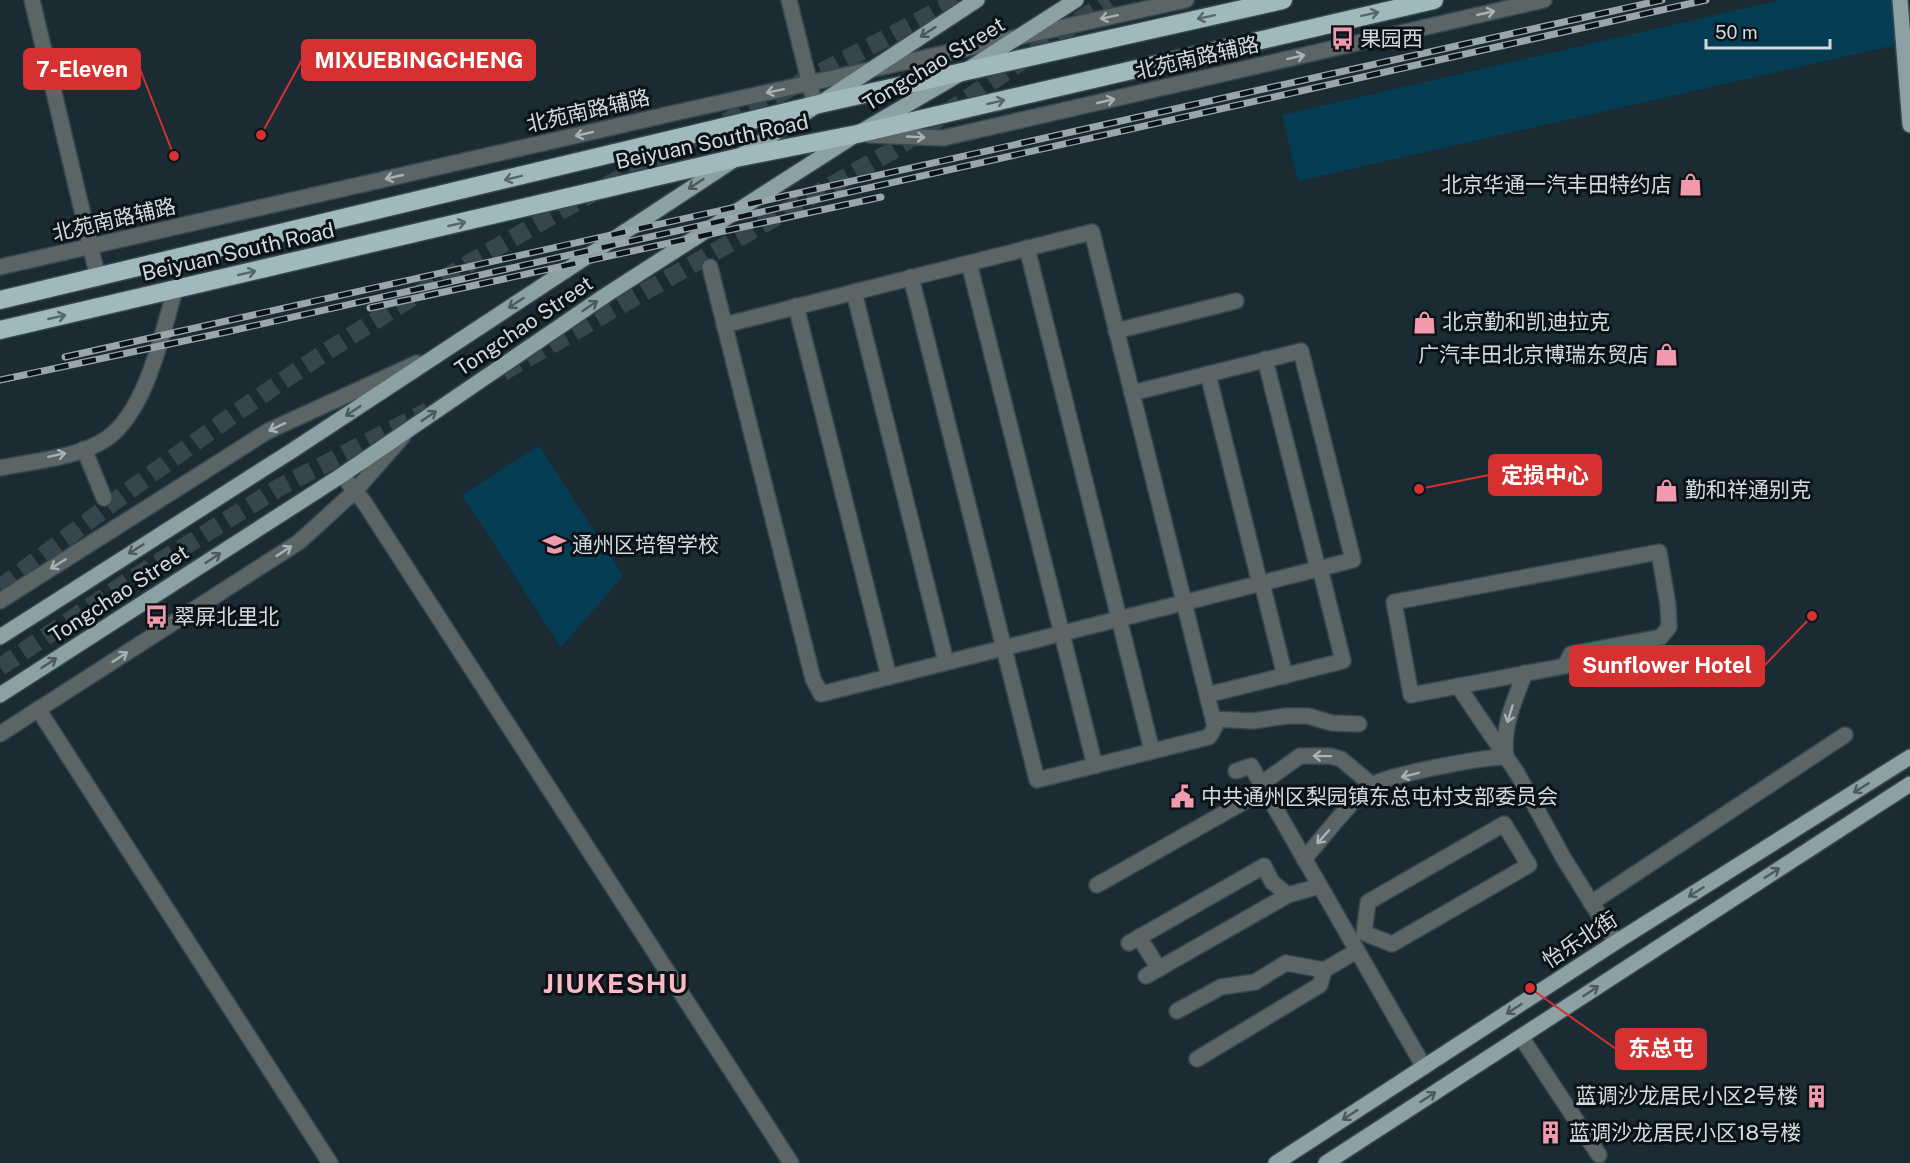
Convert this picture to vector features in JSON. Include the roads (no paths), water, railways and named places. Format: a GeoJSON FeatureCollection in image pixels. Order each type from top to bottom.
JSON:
{"type":"FeatureCollection","features":[{"type":"Feature","properties":{"kind":"highway","name":"Beiyuan South Road"},"geometry":{"type":"LineString","coordinates":[[0,300],[970,68],[1284,0]]}},
{"type":"Feature","properties":{"kind":"highway","name":"Beiyuan South Road"},"geometry":{"type":"LineString","coordinates":[[0,330],[736,158],[857,134],[1434,0]]}},
{"type":"Feature","properties":{"kind":"main road","name":"Tongchao Street"},"geometry":{"type":"LineString","coordinates":[[0,638],[290,452],[814,105],[977,0]]}},
{"type":"Feature","properties":{"kind":"main road","name":"Tongchao Street"},"geometry":{"type":"LineString","coordinates":[[5,692],[342,475],[606,296],[857,134],[970,68],[1076,0]]}},
{"type":"Feature","properties":{"kind":"main road"},"geometry":{"type":"LineString","coordinates":[[1900,0],[1910,125]]}},
{"type":"Feature","properties":{"kind":"main road","name":"怡乐北街"},"geometry":{"type":"LineString","coordinates":[[1276,1163],[1616,942],[1910,757]]}},
{"type":"Feature","properties":{"kind":"main road"},"geometry":{"type":"LineString","coordinates":[[1326,1163],[1910,784]]}},
{"type":"Feature","properties":{"kind":"street"},"geometry":{"type":"LineString","coordinates":[[32,0],[98,278]]}},
{"type":"Feature","properties":{"kind":"street"},"geometry":{"type":"LineString","coordinates":[[789,0],[814,105]]}},
{"type":"Feature","properties":{"kind":"street","name":"北苑南路辅路"},"geometry":{"type":"LineString","coordinates":[[0,267],[809,83],[1186,0]]}},
{"type":"Feature","properties":{"kind":"street","name":"北苑南路辅路"},"geometry":{"type":"LineString","coordinates":[[857,134],[943,138],[1544,0]]}},
{"type":"Feature","properties":{"kind":"street"},"geometry":{"type":"LineString","coordinates":[[724,325],[796,306],[854,292],[911,277],[1092,232],[1215,727],[1209,737],[1037,780],[911,277]]}},
{"type":"Feature","properties":{"kind":"street"},"geometry":{"type":"LineString","coordinates":[[1027,248],[1152,751]]}},
{"type":"Feature","properties":{"kind":"street"},"geometry":{"type":"LineString","coordinates":[[969,263],[1095,766]]}},
{"type":"Feature","properties":{"kind":"street"},"geometry":{"type":"LineString","coordinates":[[710,267],[813,679],[821,694],[1353,560],[1301,351],[1132,393]]}},
{"type":"Feature","properties":{"kind":"street"},"geometry":{"type":"LineString","coordinates":[[0,468],[84,449],[107,438],[129,416],[149,374],[175,290]]}},
{"type":"Feature","properties":{"kind":"street"},"geometry":{"type":"LineString","coordinates":[[854,292],[946,662]]}},
{"type":"Feature","properties":{"kind":"street"},"geometry":{"type":"LineString","coordinates":[[1116,331],[1236,301]]}},
{"type":"Feature","properties":{"kind":"street"},"geometry":{"type":"LineString","coordinates":[[796,306],[889,677]]}},
{"type":"Feature","properties":{"kind":"street"},"geometry":{"type":"LineString","coordinates":[[0,601],[268,431],[444,350]]}},
{"type":"Feature","properties":{"kind":"street"},"geometry":{"type":"LineString","coordinates":[[1207,695],[1343,661],[1265,360]]}},
{"type":"Feature","properties":{"kind":"street"},"geometry":{"type":"LineString","coordinates":[[1208,374],[1285,676]]}},
{"type":"Feature","properties":{"kind":"street"},"geometry":{"type":"LineString","coordinates":[[0,734],[299,542],[355,491],[408,431]]}},
{"type":"Feature","properties":{"kind":"street"},"geometry":{"type":"LineString","coordinates":[[84,449],[104,498]]}},
{"type":"Feature","properties":{"kind":"street"},"geometry":{"type":"LineString","coordinates":[[342,475],[355,491],[791,1163]]}},
{"type":"Feature","properties":{"kind":"street"},"geometry":{"type":"LineString","coordinates":[[1659,552],[1669,627],[1661,637],[1571,654],[1565,666],[1525,673],[1412,695],[1394,602],[1659,552]]}},
{"type":"Feature","properties":{"kind":"street"},"geometry":{"type":"LineString","coordinates":[[1506,757],[1504,741],[1508,719],[1525,673]]}},
{"type":"Feature","properties":{"kind":"street"},"geometry":{"type":"LineString","coordinates":[[1458,686],[1506,757],[1616,942]]}},
{"type":"Feature","properties":{"kind":"street"},"geometry":{"type":"LineString","coordinates":[[0,702],[5,692]]}},
{"type":"Feature","properties":{"kind":"street"},"geometry":{"type":"LineString","coordinates":[[38,709],[330,1163]]}},
{"type":"Feature","properties":{"kind":"street"},"geometry":{"type":"LineString","coordinates":[[1213,719],[1253,721],[1297,716],[1332,723],[1359,724]]}},
{"type":"Feature","properties":{"kind":"street"},"geometry":{"type":"LineString","coordinates":[[1591,903],[1845,735]]}},
{"type":"Feature","properties":{"kind":"street"},"geometry":{"type":"LineString","coordinates":[[1097,885],[1263,787],[1300,756],[1330,756],[1341,759],[1371,784]]}},
{"type":"Feature","properties":{"kind":"street"},"geometry":{"type":"LineString","coordinates":[[1304,859],[1371,784],[1489,756],[1506,757]]}},
{"type":"Feature","properties":{"kind":"street"},"geometry":{"type":"LineString","coordinates":[[1236,771],[1251,766],[1320,886],[1358,942],[1424,1067]]}},
{"type":"Feature","properties":{"kind":"street"},"geometry":{"type":"LineString","coordinates":[[1197,1059],[1320,985],[1324,970],[1358,942],[1368,902],[1504,824],[1529,865],[1392,944],[1358,942]]}},
{"type":"Feature","properties":{"kind":"street"},"geometry":{"type":"LineString","coordinates":[[1288,895],[1272,882],[1264,866],[1134,940],[1153,972],[1288,895],[1320,886]]}},
{"type":"Feature","properties":{"kind":"street"},"geometry":{"type":"LineString","coordinates":[[1177,1011],[1221,987],[1255,982],[1286,963],[1324,970]]}},
{"type":"Feature","properties":{"kind":"street"},"geometry":{"type":"LineString","coordinates":[[1521,1036],[1599,1155]]}},
{"type":"Feature","properties":{"kind":"tunnel"},"geometry":{"type":"LineString","coordinates":[[0,588],[219,425],[308,364],[427,288],[576,202],[958,0]]}},
{"type":"Feature","properties":{"kind":"tunnel"},"geometry":{"type":"LineString","coordinates":[[503,372],[892,151],[1109,0]]}},
{"type":"Feature","properties":{"kind":"tunnel"},"geometry":{"type":"LineString","coordinates":[[0,667],[124,584],[280,487],[428,411]]}},
{"type":"Feature","properties":{"kind":"railway"},"geometry":{"type":"LineString","coordinates":[[65,357],[1662,0]]}},
{"type":"Feature","properties":{"kind":"railway"},"geometry":{"type":"LineString","coordinates":[[0,380],[226,332],[1706,0]]}},
{"type":"Feature","properties":{"kind":"railway"},"geometry":{"type":"LineString","coordinates":[[370,308],[881,197]]}},
{"type":"Feature","properties":{"kind":"place","name":"果园西"},"geometry":{"type":"Point","coordinates":[1342,39]}},
{"type":"Feature","properties":{"kind":"place","name":"MIXUEBINGCHENG"},"geometry":{"type":"Point","coordinates":[261,135]}},
{"type":"Feature","properties":{"kind":"place","name":"7-Eleven"},"geometry":{"type":"Point","coordinates":[174,156]}},
{"type":"Feature","properties":{"kind":"place","name":"北京华通一汽丰田特约店"},"geometry":{"type":"Point","coordinates":[1690,185]}},
{"type":"Feature","properties":{"kind":"place","name":"北京勤和凯迪拉克"},"geometry":{"type":"Point","coordinates":[1424,322]}},
{"type":"Feature","properties":{"kind":"place","name":"广汽丰田北京博瑞东贸店"},"geometry":{"type":"Point","coordinates":[1667,355]}},
{"type":"Feature","properties":{"kind":"place","name":"定损中心"},"geometry":{"type":"Point","coordinates":[1419,489]}},
{"type":"Feature","properties":{"kind":"place","name":"勤和祥通别克"},"geometry":{"type":"Point","coordinates":[1667,490]}},
{"type":"Feature","properties":{"kind":"place","name":"通州区培智学校"},"geometry":{"type":"Point","coordinates":[554,545]}},
{"type":"Feature","properties":{"kind":"place","name":"Sunflower Hotel"},"geometry":{"type":"Point","coordinates":[1812,616]}},
{"type":"Feature","properties":{"kind":"place","name":"翠屏北里北"},"geometry":{"type":"Point","coordinates":[156,617]}},
{"type":"Feature","properties":{"kind":"place","name":"中共通州区梨园镇东总屯村支部委员会"},"geometry":{"type":"Point","coordinates":[1183,797]}},
{"type":"Feature","properties":{"kind":"place","name":"东总屯"},"geometry":{"type":"Point","coordinates":[1530,988]}},
{"type":"Feature","properties":{"kind":"place","name":"蓝调沙龙居民小区2号楼"},"geometry":{"type":"Point","coordinates":[1816,1096]}},
{"type":"Feature","properties":{"kind":"place","name":"蓝调沙龙居民小区18号楼"},"geometry":{"type":"Point","coordinates":[1551,1133]}},
{"type":"Feature","properties":{"kind":"district","name":"JIUKESHU"},"geometry":{"type":"Point","coordinates":[616,984]}}]}
